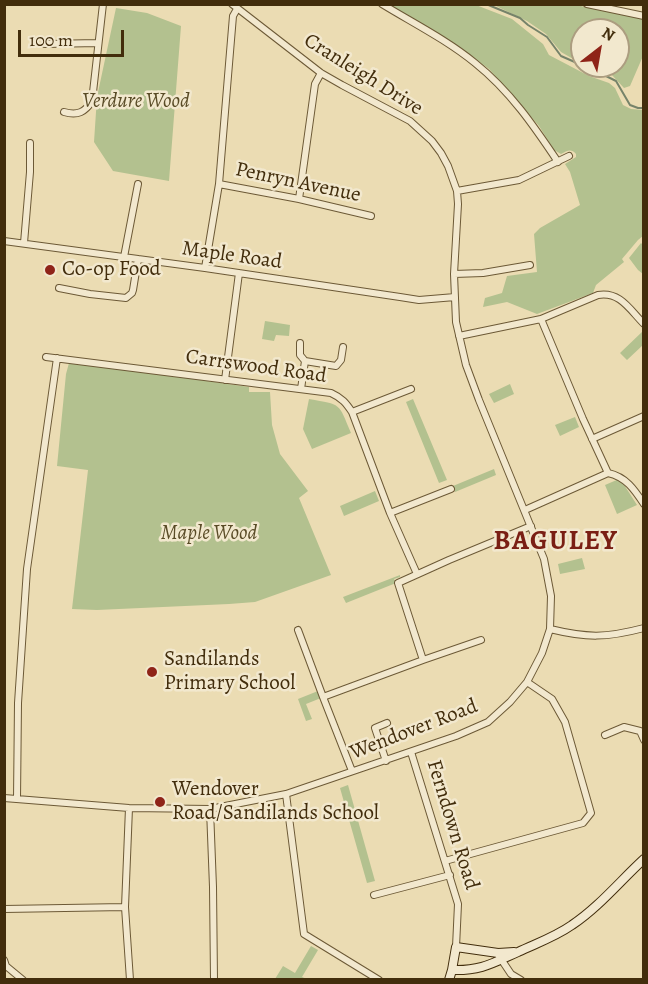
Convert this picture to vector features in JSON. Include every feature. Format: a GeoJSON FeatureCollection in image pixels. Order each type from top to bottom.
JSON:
{"type":"FeatureCollection","features":[{"type":"Feature","properties":{"kind":"main road"},"geometry":{"type":"LineString","coordinates":[[452,970],[468,971],[485,967],[500,957],[542,942],[574,924],[641,865]]}},
{"type":"Feature","properties":{"kind":"main road"},"geometry":{"type":"LineString","coordinates":[[456,947],[500,957]]}},
{"type":"Feature","properties":{"kind":"main road","name":"Ferndown Road"},"geometry":{"type":"LineString","coordinates":[[448,980],[456,947]]}},
{"type":"Feature","properties":{"kind":"street"},"geometry":{"type":"LineString","coordinates":[[64,112],[80,113],[86,110],[92,101],[103,4]]}},
{"type":"Feature","properties":{"kind":"street"},"geometry":{"type":"LineString","coordinates":[[382,4],[476,63],[516,103],[558,162]]}},
{"type":"Feature","properties":{"kind":"street"},"geometry":{"type":"LineString","coordinates":[[586,4],[644,15]]}},
{"type":"Feature","properties":{"kind":"street"},"geometry":{"type":"LineString","coordinates":[[205,268],[219,184],[235,7]]}},
{"type":"Feature","properties":{"kind":"street","name":"Cranleigh Drive"},"geometry":{"type":"LineString","coordinates":[[235,7],[321,73],[422,130],[441,153],[457,190],[455,297]]}},
{"type":"Feature","properties":{"kind":"street"},"geometry":{"type":"LineString","coordinates":[[45,44],[98,43]]}},
{"type":"Feature","properties":{"kind":"street"},"geometry":{"type":"LineString","coordinates":[[299,200],[315,84],[321,73]]}},
{"type":"Feature","properties":{"kind":"street"},"geometry":{"type":"LineString","coordinates":[[24,243],[30,143]]}},
{"type":"Feature","properties":{"kind":"street"},"geometry":{"type":"LineString","coordinates":[[457,190],[519,180],[569,156]]}},
{"type":"Feature","properties":{"kind":"street"},"geometry":{"type":"LineString","coordinates":[[124,257],[138,184]]}},
{"type":"Feature","properties":{"kind":"street","name":"Penryn Avenue"},"geometry":{"type":"LineString","coordinates":[[219,184],[371,216]]}},
{"type":"Feature","properties":{"kind":"street","name":"Maple Road"},"geometry":{"type":"LineString","coordinates":[[4,240],[419,300],[455,297]]}},
{"type":"Feature","properties":{"kind":"street"},"geometry":{"type":"LineString","coordinates":[[59,288],[126,298],[133,290],[138,259]]}},
{"type":"Feature","properties":{"kind":"street"},"geometry":{"type":"LineString","coordinates":[[454,274],[483,273],[530,265]]}},
{"type":"Feature","properties":{"kind":"street"},"geometry":{"type":"LineString","coordinates":[[225,380],[239,273]]}},
{"type":"Feature","properties":{"kind":"street"},"geometry":{"type":"LineString","coordinates":[[459,336],[541,319],[605,294],[612,294],[619,298],[644,324]]}},
{"type":"Feature","properties":{"kind":"street","name":"Wendover Road"},"geometry":{"type":"LineString","coordinates":[[4,798],[129,808],[210,808],[286,794],[456,736],[488,722],[510,702],[526,682],[542,653],[549,629],[551,596],[544,559],[466,364],[456,322],[455,297]]}},
{"type":"Feature","properties":{"kind":"street"},"geometry":{"type":"LineString","coordinates":[[541,319],[608,473]]}},
{"type":"Feature","properties":{"kind":"street"},"geometry":{"type":"LineString","coordinates":[[300,343],[300,355],[305,362],[301,389]]}},
{"type":"Feature","properties":{"kind":"street"},"geometry":{"type":"LineString","coordinates":[[305,362],[336,366],[341,360],[343,347]]}},
{"type":"Feature","properties":{"kind":"street","name":"Carrswood Road"},"geometry":{"type":"LineString","coordinates":[[46,357],[331,393],[339,397],[352,412],[390,513],[417,574]]}},
{"type":"Feature","properties":{"kind":"street"},"geometry":{"type":"LineString","coordinates":[[17,799],[18,702],[27,569],[57,358]]}},
{"type":"Feature","properties":{"kind":"street"},"geometry":{"type":"LineString","coordinates":[[352,412],[411,389]]}},
{"type":"Feature","properties":{"kind":"street"},"geometry":{"type":"LineString","coordinates":[[592,439],[644,416]]}},
{"type":"Feature","properties":{"kind":"street"},"geometry":{"type":"LineString","coordinates":[[525,510],[608,473],[621,477],[630,484],[644,504]]}},
{"type":"Feature","properties":{"kind":"street"},"geometry":{"type":"LineString","coordinates":[[390,513],[452,489]]}},
{"type":"Feature","properties":{"kind":"street"},"geometry":{"type":"LineString","coordinates":[[423,660],[398,583],[531,526]]}},
{"type":"Feature","properties":{"kind":"street"},"geometry":{"type":"LineString","coordinates":[[549,629],[576,635],[604,636],[644,628]]}},
{"type":"Feature","properties":{"kind":"street"},"geometry":{"type":"LineString","coordinates":[[298,630],[352,771]]}},
{"type":"Feature","properties":{"kind":"street"},"geometry":{"type":"LineString","coordinates":[[323,697],[481,640]]}},
{"type":"Feature","properties":{"kind":"street"},"geometry":{"type":"LineString","coordinates":[[446,861],[583,823],[591,813],[565,722],[552,699],[526,682]]}},
{"type":"Feature","properties":{"kind":"street"},"geometry":{"type":"LineString","coordinates":[[386,761],[375,728],[387,723]]}},
{"type":"Feature","properties":{"kind":"street"},"geometry":{"type":"LineString","coordinates":[[605,735],[624,727],[642,731],[644,740]]}},
{"type":"Feature","properties":{"kind":"street","name":"Ferndown Road"},"geometry":{"type":"LineString","coordinates":[[411,752],[458,904],[456,947]]}},
{"type":"Feature","properties":{"kind":"street"},"geometry":{"type":"LineString","coordinates":[[286,794],[304,934],[379,980]]}},
{"type":"Feature","properties":{"kind":"street"},"geometry":{"type":"LineString","coordinates":[[129,808],[125,907],[130,980]]}},
{"type":"Feature","properties":{"kind":"street"},"geometry":{"type":"LineString","coordinates":[[210,808],[214,980]]}},
{"type":"Feature","properties":{"kind":"street"},"geometry":{"type":"LineString","coordinates":[[374,895],[450,875]]}},
{"type":"Feature","properties":{"kind":"street"},"geometry":{"type":"LineString","coordinates":[[4,918],[5,909],[125,907]]}},
{"type":"Feature","properties":{"kind":"street"},"geometry":{"type":"LineString","coordinates":[[500,957],[511,974],[521,980]]}},
{"type":"Feature","properties":{"kind":"street"},"geometry":{"type":"LineString","coordinates":[[4,960],[6,966],[23,980]]}},
{"type":"Feature","properties":{"kind":"green space"},"geometry":{"type":"Polygon","coordinates":[[[388,5],[476,5],[512,19],[543,44],[549,55],[570,66],[570,78],[595,78],[609,83],[615,88],[623,105],[631,109],[643,110],[643,236],[622,259],[624,262],[596,285],[593,293],[537,314],[507,302],[483,307],[485,298],[502,293],[507,276],[537,272],[534,234],[540,228],[580,205],[570,172],[565,164],[576,157],[576,154],[567,151],[561,154],[554,150],[539,126],[489,69],[455,44],[388,5]]]}},
{"type":"Feature","properties":{"kind":"green space"},"geometry":{"type":"Polygon","coordinates":[[[494,5],[576,5],[643,19],[643,56],[630,86],[624,88],[615,78],[630,78],[630,18],[570,18],[570,57],[561,52],[546,34],[527,21],[494,5]]]}},
{"type":"Feature","properties":{"kind":"green space","name":"Verdure Wood"},"geometry":{"type":"Polygon","coordinates":[[[116,8],[147,13],[181,26],[169,181],[113,171],[94,142],[97,97],[116,8]]]}},
{"type":"Feature","properties":{"kind":"green space"},"geometry":{"type":"Polygon","coordinates":[[[641,243],[643,245],[643,274],[629,258],[641,243]]]}},
{"type":"Feature","properties":{"kind":"green space"},"geometry":{"type":"Polygon","coordinates":[[[265,321],[290,325],[289,336],[276,335],[274,341],[262,339],[265,321]]]}},
{"type":"Feature","properties":{"kind":"green space"},"geometry":{"type":"Polygon","coordinates":[[[643,331],[643,345],[627,360],[620,353],[643,331]]]}},
{"type":"Feature","properties":{"kind":"green space","name":"Maple Wood"},"geometry":{"type":"Polygon","coordinates":[[[69,363],[249,387],[249,392],[270,392],[272,425],[280,454],[308,491],[299,498],[331,575],[255,602],[97,610],[72,609],[88,470],[57,466],[66,374],[69,363]]]}},
{"type":"Feature","properties":{"kind":"green space"},"geometry":{"type":"Polygon","coordinates":[[[510,384],[514,394],[494,403],[489,394],[510,384]]]}},
{"type":"Feature","properties":{"kind":"green space"},"geometry":{"type":"Polygon","coordinates":[[[309,399],[328,402],[338,407],[351,433],[312,449],[303,429],[309,399]]]}},
{"type":"Feature","properties":{"kind":"green space"},"geometry":{"type":"Polygon","coordinates":[[[413,399],[447,480],[439,483],[406,402],[413,399]]]}},
{"type":"Feature","properties":{"kind":"green space"},"geometry":{"type":"Polygon","coordinates":[[[575,417],[579,427],[560,436],[555,425],[575,417]]]}},
{"type":"Feature","properties":{"kind":"green space"},"geometry":{"type":"Polygon","coordinates":[[[494,469],[496,475],[455,492],[453,486],[494,469]]]}},
{"type":"Feature","properties":{"kind":"green space"},"geometry":{"type":"Polygon","coordinates":[[[619,479],[637,505],[617,514],[605,485],[619,479]]]}},
{"type":"Feature","properties":{"kind":"green space"},"geometry":{"type":"Polygon","coordinates":[[[375,491],[379,501],[344,516],[340,506],[375,491]]]}},
{"type":"Feature","properties":{"kind":"green space"},"geometry":{"type":"Polygon","coordinates":[[[582,558],[585,569],[560,574],[558,564],[582,558]]]}},
{"type":"Feature","properties":{"kind":"green space"},"geometry":{"type":"Polygon","coordinates":[[[400,575],[394,579],[396,583],[346,603],[343,597],[400,575]]]}},
{"type":"Feature","properties":{"kind":"green space"},"geometry":{"type":"Polygon","coordinates":[[[318,691],[321,698],[306,704],[312,719],[306,721],[298,699],[318,691]]]}},
{"type":"Feature","properties":{"kind":"green space"},"geometry":{"type":"Polygon","coordinates":[[[348,785],[375,881],[367,883],[340,788],[348,785]]]}},
{"type":"Feature","properties":{"kind":"green space"},"geometry":{"type":"Polygon","coordinates":[[[311,946],[318,950],[302,977],[307,979],[275,979],[283,966],[295,973],[311,946]]]}},
{"type":"Feature","properties":{"kind":"waterway"},"geometry":{"type":"LineString","coordinates":[[486,4],[520,18],[547,37],[561,56],[594,73],[616,81],[630,105],[644,108]]}},
{"type":"Feature","properties":{"kind":"place","name":"Co-op Food"},"geometry":{"type":"Point","coordinates":[50,270]}},
{"type":"Feature","properties":{"kind":"place","name":"Sandilands Primary School"},"geometry":{"type":"Point","coordinates":[152,672]}},
{"type":"Feature","properties":{"kind":"place","name":"Wendover Road/Sandilands School"},"geometry":{"type":"Point","coordinates":[160,802]}},
{"type":"Feature","properties":{"kind":"district","name":"BAGULEY"},"geometry":{"type":"Point","coordinates":[556,542]}}]}
